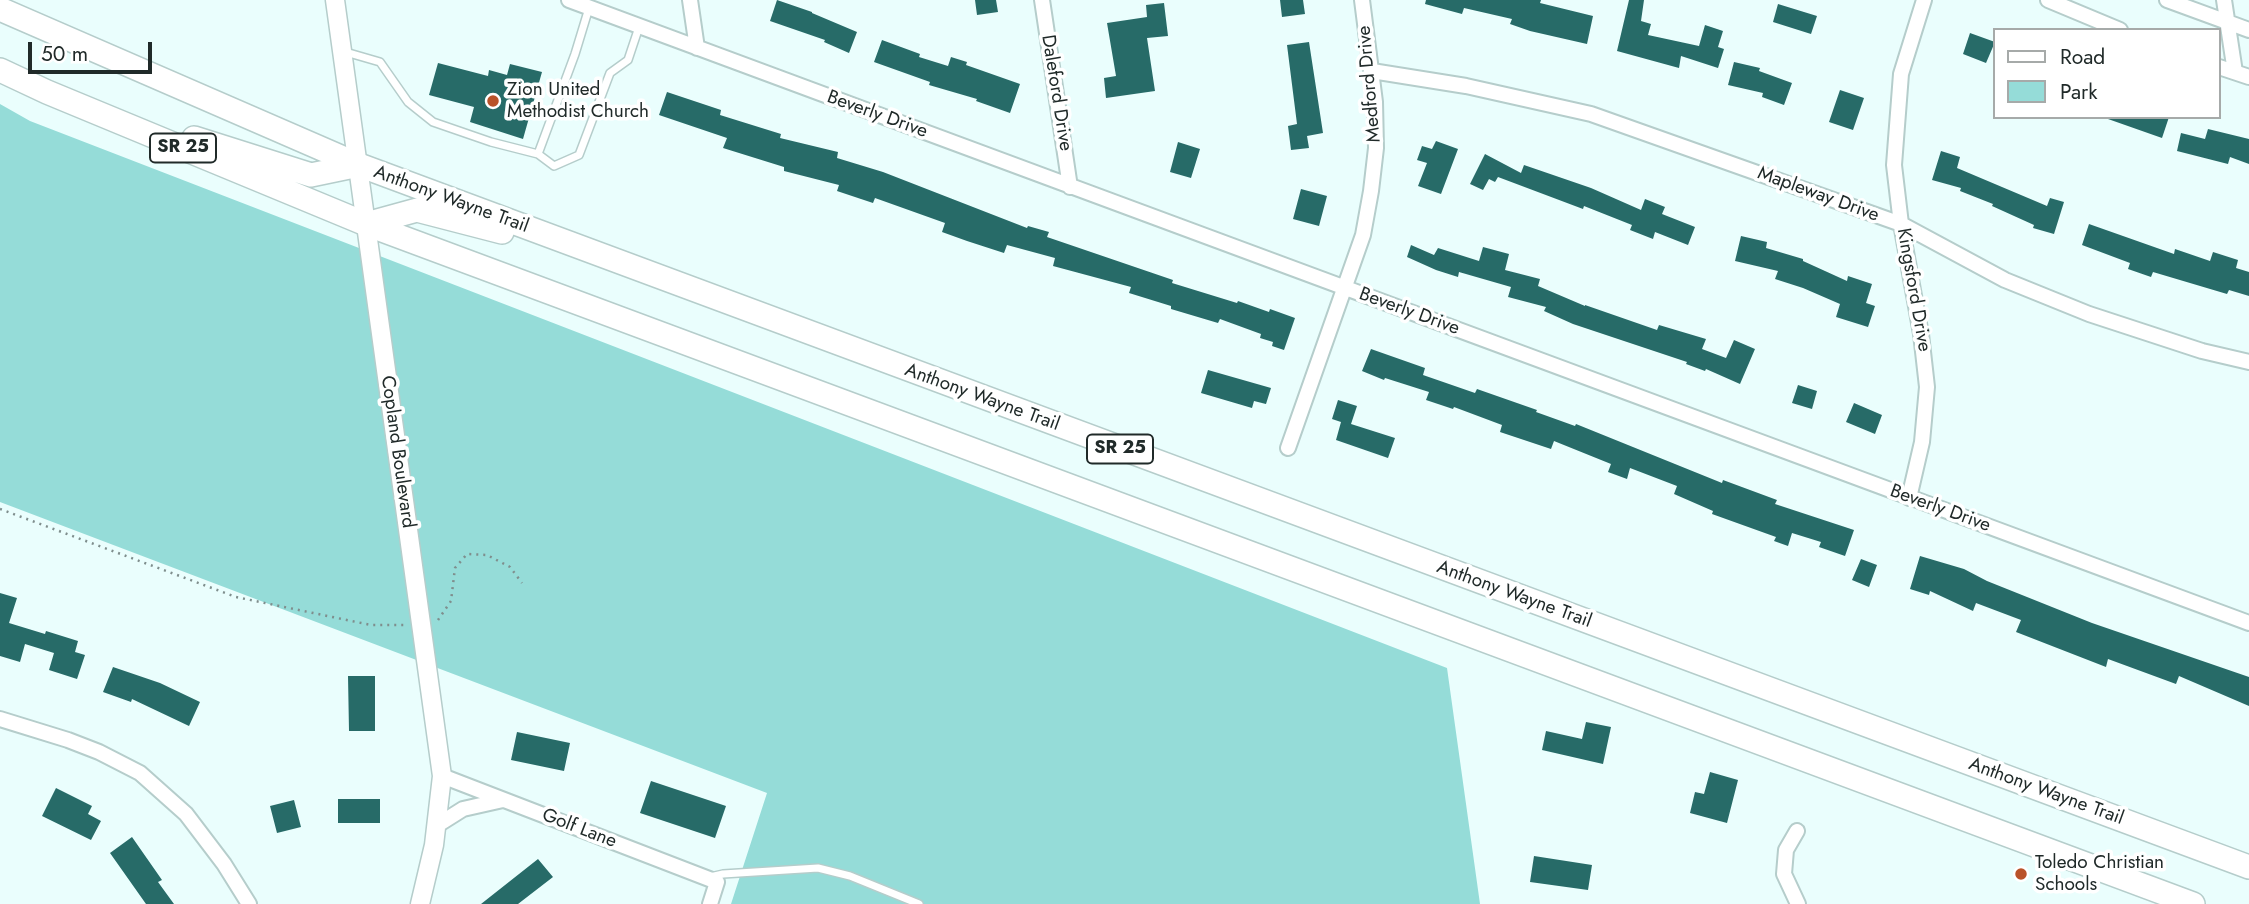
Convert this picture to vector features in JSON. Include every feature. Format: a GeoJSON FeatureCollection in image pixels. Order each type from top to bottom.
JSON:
{"type":"FeatureCollection","features":[{"type":"Feature","properties":{"kind":"highway","name":"Anthony Wayne Trail"},"geometry":{"type":"LineString","coordinates":[[0,9],[359,165],[2249,867]]}},
{"type":"Feature","properties":{"kind":"highway","name":"SR 25"},"geometry":{"type":"LineString","coordinates":[[0,70],[366,224],[2193,904]]}},
{"type":"Feature","properties":{"kind":"highway"},"geometry":{"type":"LineString","coordinates":[[47,92],[311,175],[359,165]]}},
{"type":"Feature","properties":{"kind":"highway"},"geometry":{"type":"LineString","coordinates":[[366,224],[417,211],[618,262]]}},
{"type":"Feature","properties":{"kind":"street","name":"Copland Boulevard"},"geometry":{"type":"LineString","coordinates":[[335,0],[442,776],[436,826],[419,904]]}},
{"type":"Feature","properties":{"kind":"street","name":"Beverly Drive"},"geometry":{"type":"LineString","coordinates":[[569,0],[2249,623]]}},
{"type":"Feature","properties":{"kind":"street"},"geometry":{"type":"LineString","coordinates":[[690,0],[696,48]]}},
{"type":"Feature","properties":{"kind":"street","name":"Daleford Drive"},"geometry":{"type":"LineString","coordinates":[[1042,0],[1070,187]]}},
{"type":"Feature","properties":{"kind":"street","name":"Medford Drive"},"geometry":{"type":"LineString","coordinates":[[1288,448],[1363,235],[1371,191],[1376,148],[1375,102],[1362,0]]}},
{"type":"Feature","properties":{"kind":"street","name":"Kingsford Drive"},"geometry":{"type":"LineString","coordinates":[[1909,498],[1922,442],[1927,387],[1894,165],[1900,74],[1924,0]]}},
{"type":"Feature","properties":{"kind":"street"},"geometry":{"type":"LineString","coordinates":[[2048,0],[2115,28]]}},
{"type":"Feature","properties":{"kind":"street"},"geometry":{"type":"LineString","coordinates":[[2167,0],[2249,30]]}},
{"type":"Feature","properties":{"kind":"street"},"geometry":{"type":"LineString","coordinates":[[2224,0],[2242,75]]}},
{"type":"Feature","properties":{"kind":"street"},"geometry":{"type":"LineString","coordinates":[[2221,68],[2242,75]]}},
{"type":"Feature","properties":{"kind":"street","name":"Mapleway Drive"},"geometry":{"type":"LineString","coordinates":[[1372,71],[1466,86],[1591,114],[1901,224],[2005,280],[2089,314],[2202,351],[2249,362]]}},
{"type":"Feature","properties":{"kind":"street"},"geometry":{"type":"LineString","coordinates":[[0,719],[68,740],[140,773],[186,814],[224,864],[249,904]]}},
{"type":"Feature","properties":{"kind":"street","name":"Golf Lane"},"geometry":{"type":"LineString","coordinates":[[442,776],[712,880]]}},
{"type":"Feature","properties":{"kind":"street"},"geometry":{"type":"LineString","coordinates":[[436,826],[463,809],[504,800]]}},
{"type":"Feature","properties":{"kind":"street"},"geometry":{"type":"LineString","coordinates":[[1797,831],[1786,850],[1784,873],[1798,904]]}},
{"type":"Feature","properties":{"kind":"street"},"geometry":{"type":"LineString","coordinates":[[710,904],[712,880]]}},
{"type":"Feature","properties":{"kind":"lane"},"geometry":{"type":"LineString","coordinates":[[538,154],[589,8]]}},
{"type":"Feature","properties":{"kind":"lane"},"geometry":{"type":"LineString","coordinates":[[342,51],[380,62],[408,102],[433,122],[491,142],[538,154],[554,166],[579,155],[610,73],[628,60],[639,27]]}},
{"type":"Feature","properties":{"kind":"lane"},"geometry":{"type":"LineString","coordinates":[[712,880],[723,874],[818,868],[850,876],[919,904]]}},
{"type":"Feature","properties":{"kind":"path"},"geometry":{"type":"LineString","coordinates":[[0,509],[236,597],[371,625],[421,625],[437,622],[451,601],[455,568],[467,554],[486,555],[510,567],[522,583]]}},
{"type":"Feature","properties":{"kind":"green space"},"geometry":{"type":"Polygon","coordinates":[[[0,104],[30,121],[1447,668],[1480,904],[731,904],[767,793],[0,502],[0,104]]]}},
{"type":"Feature","properties":{"kind":"building"},"geometry":{"type":"Polygon","coordinates":[[[777,0],[857,32],[849,53],[824,42],[825,40],[770,21],[777,0]]]}},
{"type":"Feature","properties":{"kind":"building"},"geometry":{"type":"Polygon","coordinates":[[[975,0],[996,0],[998,12],[977,15],[975,0]]]}},
{"type":"Feature","properties":{"kind":"building"},"geometry":{"type":"Polygon","coordinates":[[[1280,0],[1303,0],[1305,14],[1282,17],[1280,0]]]}},
{"type":"Feature","properties":{"kind":"building"},"geometry":{"type":"Polygon","coordinates":[[[1426,0],[1541,0],[1540,3],[1593,16],[1587,44],[1530,31],[1510,24],[1512,19],[1464,8],[1462,14],[1425,4],[1426,0]]]}},
{"type":"Feature","properties":{"kind":"building"},"geometry":{"type":"Polygon","coordinates":[[[1629,0],[1644,0],[1641,21],[1651,24],[1648,35],[1699,46],[1705,25],[1723,31],[1718,47],[1724,49],[1718,68],[1681,56],[1679,68],[1617,51],[1629,0]]]}},
{"type":"Feature","properties":{"kind":"building"},"geometry":{"type":"Polygon","coordinates":[[[1164,3],[1168,36],[1147,38],[1155,91],[1106,98],[1104,78],[1116,76],[1107,23],[1147,17],[1146,5],[1164,3]]]}},
{"type":"Feature","properties":{"kind":"building"},"geometry":{"type":"Polygon","coordinates":[[[1778,4],[1817,16],[1811,34],[1773,22],[1778,4]]]}},
{"type":"Feature","properties":{"kind":"building"},"geometry":{"type":"Polygon","coordinates":[[[1970,33],[1994,42],[1986,63],[1963,54],[1970,33]]]}},
{"type":"Feature","properties":{"kind":"building"},"geometry":{"type":"Polygon","coordinates":[[[882,40],[920,54],[919,57],[948,66],[951,57],[1020,84],[1010,113],[976,101],[977,99],[929,85],[930,82],[874,62],[882,40]]]}},
{"type":"Feature","properties":{"kind":"building"},"geometry":{"type":"Polygon","coordinates":[[[1309,42],[1323,133],[1307,136],[1309,148],[1291,150],[1288,126],[1297,124],[1287,45],[1309,42]]]}},
{"type":"Feature","properties":{"kind":"building"},"geometry":{"type":"Polygon","coordinates":[[[1734,62],[1760,68],[1759,71],[1792,83],[1784,105],[1762,97],[1763,93],[1728,85],[1734,62]]]}},
{"type":"Feature","properties":{"kind":"building","name":"Zion United Methodist Church"},"geometry":{"type":"Polygon","coordinates":[[[438,63],[488,76],[489,70],[507,75],[510,64],[542,72],[523,139],[470,122],[474,107],[429,95],[438,63]]]}},
{"type":"Feature","properties":{"kind":"building"},"geometry":{"type":"Polygon","coordinates":[[[1840,90],[1864,98],[1853,130],[1829,122],[1840,90]]]}},
{"type":"Feature","properties":{"kind":"building"},"geometry":{"type":"Polygon","coordinates":[[[667,92],[721,110],[720,115],[781,134],[780,138],[838,152],[837,158],[883,172],[1027,228],[1028,226],[1049,232],[1047,237],[1173,280],[1172,283],[1295,318],[1284,350],[1272,346],[1273,342],[1260,338],[1261,334],[1220,319],[1218,323],[1171,309],[1171,306],[1129,293],[1131,287],[1053,266],[1055,258],[1007,245],[1004,253],[967,241],[942,232],[945,223],[875,198],[873,203],[837,191],[839,185],[784,171],[784,167],[723,148],[727,138],[659,115],[667,92]]]}},
{"type":"Feature","properties":{"kind":"building"},"geometry":{"type":"Polygon","coordinates":[[[2108,119],[2168,119],[2162,138],[2108,119]]]}},
{"type":"Feature","properties":{"kind":"building"},"geometry":{"type":"Polygon","coordinates":[[[2208,129],[2249,139],[2249,164],[2230,157],[2228,164],[2177,151],[2181,133],[2205,139],[2208,129]]]}},
{"type":"Feature","properties":{"kind":"building"},"geometry":{"type":"Polygon","coordinates":[[[1436,141],[1458,149],[1441,194],[1418,186],[1427,163],[1417,160],[1422,146],[1432,149],[1436,141]]]}},
{"type":"Feature","properties":{"kind":"building"},"geometry":{"type":"Polygon","coordinates":[[[1178,142],[1200,149],[1191,178],[1170,172],[1178,142]]]}},
{"type":"Feature","properties":{"kind":"building"},"geometry":{"type":"Polygon","coordinates":[[[1941,151],[1960,157],[1957,168],[2047,206],[2050,198],[2064,202],[2054,234],[2033,228],[2034,225],[1992,206],[1993,204],[1960,191],[1961,188],[1932,180],[1941,151]]]}},
{"type":"Feature","properties":{"kind":"building"},"geometry":{"type":"Polygon","coordinates":[[[1485,154],[1521,173],[1524,165],[1591,188],[1641,210],[1645,199],[1665,207],[1662,214],[1695,227],[1688,245],[1655,232],[1653,239],[1630,230],[1632,225],[1498,177],[1495,182],[1489,179],[1483,190],[1470,184],[1485,154]]]}},
{"type":"Feature","properties":{"kind":"building"},"geometry":{"type":"Polygon","coordinates":[[[1301,189],[1327,196],[1319,226],[1293,219],[1301,189]]]}},
{"type":"Feature","properties":{"kind":"building"},"geometry":{"type":"Polygon","coordinates":[[[2089,224],[2174,254],[2175,249],[2210,261],[2213,252],[2238,260],[2236,268],[2249,272],[2249,296],[2229,290],[2227,294],[2153,272],[2151,277],[2128,269],[2130,263],[2082,245],[2089,224]]]}},
{"type":"Feature","properties":{"kind":"building"},"geometry":{"type":"Polygon","coordinates":[[[1741,236],[1767,242],[1766,248],[1803,259],[1847,281],[1848,276],[1872,284],[1866,303],[1875,306],[1868,327],[1836,317],[1840,304],[1775,279],[1778,271],[1735,261],[1741,236]]]}},
{"type":"Feature","properties":{"kind":"building"},"geometry":{"type":"Polygon","coordinates":[[[1411,245],[1434,255],[1438,248],[1479,261],[1483,247],[1509,254],[1505,270],[1540,279],[1538,286],[1585,306],[1657,330],[1659,325],[1706,339],[1702,349],[1726,358],[1734,340],[1755,349],[1740,384],[1706,369],[1705,371],[1686,364],[1687,362],[1573,324],[1544,311],[1546,307],[1508,297],[1511,287],[1459,272],[1458,277],[1436,270],[1407,257],[1411,245]]]}},
{"type":"Feature","properties":{"kind":"building"},"geometry":{"type":"Polygon","coordinates":[[[1371,349],[1425,368],[1423,375],[1475,393],[1477,389],[1575,426],[1576,424],[1722,483],[1723,480],[1777,500],[1775,504],[1854,530],[1845,556],[1819,547],[1821,542],[1792,533],[1788,546],[1774,541],[1776,537],[1712,514],[1713,511],[1674,494],[1677,486],[1630,468],[1627,479],[1608,472],[1611,464],[1554,441],[1551,449],[1500,432],[1502,425],[1426,400],[1429,392],[1362,371],[1371,349]]]}},
{"type":"Feature","properties":{"kind":"building"},"geometry":{"type":"Polygon","coordinates":[[[1208,370],[1271,388],[1266,404],[1254,401],[1252,408],[1201,393],[1208,370]]]}},
{"type":"Feature","properties":{"kind":"building"},"geometry":{"type":"Polygon","coordinates":[[[1798,385],[1817,391],[1812,409],[1792,403],[1798,385]]]}},
{"type":"Feature","properties":{"kind":"building"},"geometry":{"type":"Polygon","coordinates":[[[1338,400],[1357,406],[1351,424],[1395,438],[1388,458],[1336,440],[1341,422],[1332,419],[1338,400]]]}},
{"type":"Feature","properties":{"kind":"building"},"geometry":{"type":"Polygon","coordinates":[[[1854,403],[1882,415],[1875,434],[1846,422],[1854,403]]]}},
{"type":"Feature","properties":{"kind":"building"},"geometry":{"type":"Polygon","coordinates":[[[1920,556],[1964,569],[1987,581],[2092,623],[2249,677],[2249,706],[2179,676],[2176,684],[2108,659],[2106,667],[2016,632],[2021,620],[1976,603],[1973,611],[1930,591],[1929,595],[1910,589],[1920,556]]]}},
{"type":"Feature","properties":{"kind":"building"},"geometry":{"type":"Polygon","coordinates":[[[1861,559],[1877,565],[1869,587],[1852,580],[1861,559]]]}},
{"type":"Feature","properties":{"kind":"building"},"geometry":{"type":"Polygon","coordinates":[[[0,593],[17,598],[9,623],[78,641],[75,652],[85,655],[77,679],[49,670],[54,653],[25,644],[20,662],[0,656],[0,593]]]}},
{"type":"Feature","properties":{"kind":"building"},"geometry":{"type":"Polygon","coordinates":[[[113,667],[160,683],[200,702],[189,726],[132,699],[131,702],[103,692],[113,667]]]}},
{"type":"Feature","properties":{"kind":"building"},"geometry":{"type":"Polygon","coordinates":[[[348,676],[375,676],[375,731],[349,731],[348,676]]]}},
{"type":"Feature","properties":{"kind":"building"},"geometry":{"type":"Polygon","coordinates":[[[1586,722],[1611,727],[1603,764],[1542,750],[1546,731],[1582,739],[1586,722]]]}},
{"type":"Feature","properties":{"kind":"building"},"geometry":{"type":"Polygon","coordinates":[[[517,732],[570,743],[564,771],[511,760],[517,732]]]}},
{"type":"Feature","properties":{"kind":"building"},"geometry":{"type":"Polygon","coordinates":[[[1710,772],[1738,780],[1727,823],[1690,813],[1695,792],[1704,794],[1710,772]]]}},
{"type":"Feature","properties":{"kind":"building"},"geometry":{"type":"Polygon","coordinates":[[[651,781],[726,806],[715,838],[640,813],[651,781]]]}},
{"type":"Feature","properties":{"kind":"building"},"geometry":{"type":"Polygon","coordinates":[[[56,788],[92,806],[88,814],[101,821],[91,840],[42,816],[56,788]]]}},
{"type":"Feature","properties":{"kind":"building"},"geometry":{"type":"Polygon","coordinates":[[[338,799],[380,799],[380,823],[338,823],[338,799]]]}},
{"type":"Feature","properties":{"kind":"building"},"geometry":{"type":"Polygon","coordinates":[[[294,800],[301,827],[277,833],[270,806],[294,800]]]}},
{"type":"Feature","properties":{"kind":"building"},"geometry":{"type":"Polygon","coordinates":[[[132,837],[162,880],[158,882],[174,904],[146,904],[110,853],[132,837]]]}},
{"type":"Feature","properties":{"kind":"building"},"geometry":{"type":"Polygon","coordinates":[[[1534,856],[1592,865],[1588,890],[1530,882],[1534,856]]]}},
{"type":"Feature","properties":{"kind":"building"},"geometry":{"type":"Polygon","coordinates":[[[538,859],[553,877],[518,904],[481,904],[538,859]]]}},
{"type":"Feature","properties":{"kind":"place","name":"Zion United Methodist Church"},"geometry":{"type":"Point","coordinates":[493,101]}},
{"type":"Feature","properties":{"kind":"place","name":"Toledo Christian Schools"},"geometry":{"type":"Point","coordinates":[2021,874]}}]}
